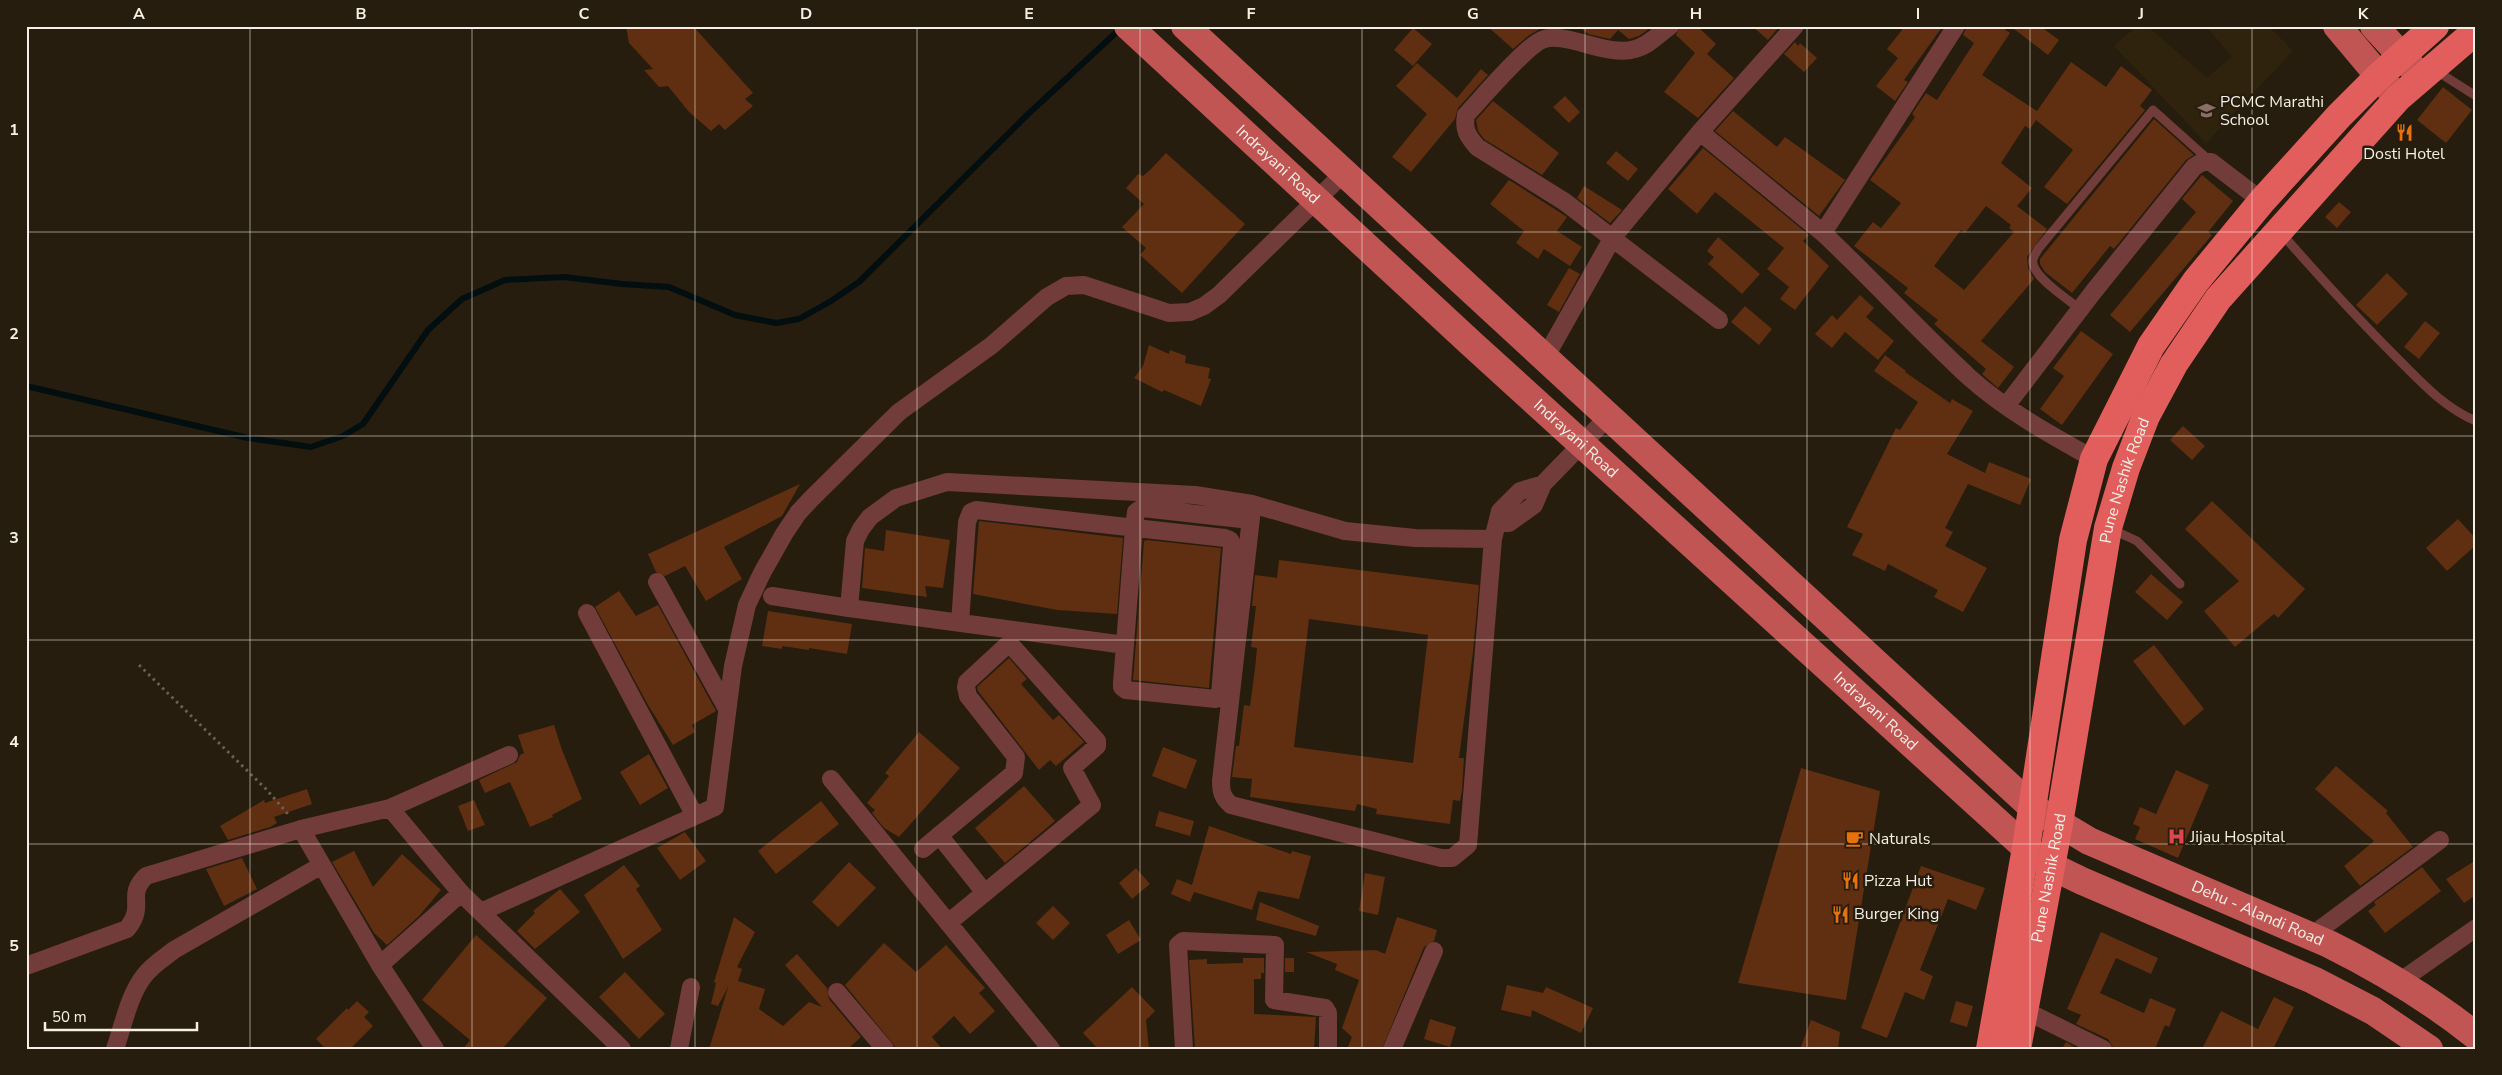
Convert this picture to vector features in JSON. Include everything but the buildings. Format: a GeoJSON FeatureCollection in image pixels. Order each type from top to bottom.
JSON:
{"type":"FeatureCollection","features":[{"type":"Feature","properties":{"kind":"highway","name":"Pune Nashik Road"},"geometry":{"type":"LineString","coordinates":[[1990,1049],[2026,848],[2073,540],[2094,459],[2151,346],[2196,282],[2262,201],[2378,76],[2435,26]]}},
{"type":"Feature","properties":{"kind":"highway","name":"Pune Nashik Road"},"geometry":{"type":"LineString","coordinates":[[2017,1049],[2059,824],[2108,528],[2126,468],[2143,424],[2174,364],[2218,299],[2398,98],[2425,72],[2476,31]]}},
{"type":"Feature","properties":{"kind":"main road"},"geometry":{"type":"LineString","coordinates":[[1185,26],[2032,807]]}},
{"type":"Feature","properties":{"kind":"main road"},"geometry":{"type":"LineString","coordinates":[[2337,26],[2398,98]]}},
{"type":"Feature","properties":{"kind":"main road"},"geometry":{"type":"LineString","coordinates":[[2374,26],[2401,56],[2425,72]]}},
{"type":"Feature","properties":{"kind":"main road","name":"Indrayani Road"},"geometry":{"type":"LineString","coordinates":[[1132,30],[1582,444],[2026,848]]}},
{"type":"Feature","properties":{"kind":"main road","name":"Dehu - Alandi Road"},"geometry":{"type":"LineString","coordinates":[[2032,807],[2089,841],[2311,936],[2367,963],[2449,1014],[2476,1036]]}},
{"type":"Feature","properties":{"kind":"main road"},"geometry":{"type":"LineString","coordinates":[[2026,848],[2051,866],[2313,980],[2373,1011],[2428,1049]]}},
{"type":"Feature","properties":{"kind":"street"},"geometry":{"type":"LineString","coordinates":[[1670,26],[1635,49],[1618,51],[1552,32],[1529,50],[1466,115],[1464,125],[1467,136],[1477,147],[1565,202],[1719,320]]}},
{"type":"Feature","properties":{"kind":"street"},"geometry":{"type":"LineString","coordinates":[[1546,358],[1613,237],[1700,132],[1795,26]]}},
{"type":"Feature","properties":{"kind":"street"},"geometry":{"type":"LineString","coordinates":[[1823,233],[1956,26]]}},
{"type":"Feature","properties":{"kind":"street"},"geometry":{"type":"LineString","coordinates":[[1700,132],[1823,233],[1971,378],[2006,406],[2094,459]]}},
{"type":"Feature","properties":{"kind":"street"},"geometry":{"type":"LineString","coordinates":[[2006,406],[2080,309],[2194,167],[2202,162],[2211,162],[2262,201]]}},
{"type":"Feature","properties":{"kind":"street"},"geometry":{"type":"LineString","coordinates":[[481,912],[715,807],[738,635],[747,606],[762,574],[798,513],[899,412],[992,345],[1047,297],[1066,286],[1084,285],[1169,313],[1190,312],[1204,306],[1219,295],[1345,172]]}},
{"type":"Feature","properties":{"kind":"street"},"geometry":{"type":"LineString","coordinates":[[1251,512],[1221,781],[1221,791],[1224,800],[1232,806],[1441,858],[1452,858],[1468,845],[1493,539],[1498,522],[1509,523],[1534,505],[1543,484],[1609,416]]}},
{"type":"Feature","properties":{"kind":"street"},"geometry":{"type":"LineString","coordinates":[[850,608],[855,541],[870,517],[896,498],[928,486],[947,482],[1195,495],[1251,512],[1345,531],[1415,538],[1493,539]]}},
{"type":"Feature","properties":{"kind":"street"},"geometry":{"type":"LineString","coordinates":[[960,623],[967,522],[971,512],[976,510],[1134,528],[1225,538],[1231,542],[1218,698],[1213,700],[1124,689],[1122,683],[1134,528],[1136,512],[1142,508],[1251,512]]}},
{"type":"Feature","properties":{"kind":"street"},"geometry":{"type":"LineString","coordinates":[[657,582],[727,709]]}},
{"type":"Feature","properties":{"kind":"street"},"geometry":{"type":"LineString","coordinates":[[772,596],[1125,646]]}},
{"type":"Feature","properties":{"kind":"street"},"geometry":{"type":"LineString","coordinates":[[587,612],[695,816]]}},
{"type":"Feature","properties":{"kind":"street"},"geometry":{"type":"LineString","coordinates":[[923,849],[1010,778],[1016,768],[1016,757],[968,696],[966,687],[968,682],[1006,646],[1011,645],[1097,741],[1097,746],[1072,768],[1092,805],[948,923]]}},
{"type":"Feature","properties":{"kind":"street"},"geometry":{"type":"LineString","coordinates":[[26,966],[127,929],[136,918],[138,909],[135,895],[138,884],[146,876],[301,829],[390,808],[510,755]]}},
{"type":"Feature","properties":{"kind":"street"},"geometry":{"type":"LineString","coordinates":[[831,779],[1050,1049]]}},
{"type":"Feature","properties":{"kind":"street"},"geometry":{"type":"LineString","coordinates":[[390,808],[461,893],[613,1046]]}},
{"type":"Feature","properties":{"kind":"street"},"geometry":{"type":"LineString","coordinates":[[301,829],[380,965],[435,1049]]}},
{"type":"Feature","properties":{"kind":"street"},"geometry":{"type":"LineString","coordinates":[[939,835],[985,893]]}},
{"type":"Feature","properties":{"kind":"street"},"geometry":{"type":"LineString","coordinates":[[2311,936],[2440,840]]}},
{"type":"Feature","properties":{"kind":"street"},"geometry":{"type":"LineString","coordinates":[[115,1049],[136,991],[144,976],[159,961],[174,950],[322,865]]}},
{"type":"Feature","properties":{"kind":"street"},"geometry":{"type":"LineString","coordinates":[[380,965],[461,893]]}},
{"type":"Feature","properties":{"kind":"street"},"geometry":{"type":"LineString","coordinates":[[2399,982],[2476,928]]}},
{"type":"Feature","properties":{"kind":"street"},"geometry":{"type":"LineString","coordinates":[[1184,1049],[1178,945],[1183,941],[1275,945],[1274,1000],[1325,1008],[1328,1013],[1328,1049]]}},
{"type":"Feature","properties":{"kind":"street"},"geometry":{"type":"LineString","coordinates":[[1392,1049],[1434,951]]}},
{"type":"Feature","properties":{"kind":"street"},"geometry":{"type":"LineString","coordinates":[[679,1049],[691,987]]}},
{"type":"Feature","properties":{"kind":"street"},"geometry":{"type":"LineString","coordinates":[[837,992],[885,1049]]}},
{"type":"Feature","properties":{"kind":"street"},"geometry":{"type":"LineString","coordinates":[[2024,1010],[2103,1049]]}},
{"type":"Feature","properties":{"kind":"lane"},"geometry":{"type":"LineString","coordinates":[[2425,72],[2476,96]]}},
{"type":"Feature","properties":{"kind":"lane"},"geometry":{"type":"LineString","coordinates":[[2080,309],[2040,277],[2034,268],[2032,260],[2039,248],[2154,110],[2211,162]]}},
{"type":"Feature","properties":{"kind":"lane"},"geometry":{"type":"LineString","coordinates":[[2279,231],[2351,312],[2426,386],[2457,414],[2476,421]]}},
{"type":"Feature","properties":{"kind":"lane"},"geometry":{"type":"LineString","coordinates":[[2108,528],[2137,541],[2180,584]]}},
{"type":"Feature","properties":{"kind":"path"},"geometry":{"type":"LineString","coordinates":[[139,665],[266,789],[301,829]]}},
{"type":"Feature","properties":{"kind":"shaded area","name":"PCMC Marathi School"},"geometry":{"type":"Polygon","coordinates":[[[2137,26],[2147,26],[2207,78],[2232,57],[2206,26],[2268,26],[2293,51],[2206,143],[2114,46],[2137,26]]]}},
{"type":"Feature","properties":{"kind":"waterway"},"geometry":{"type":"LineString","coordinates":[[26,386],[248,438],[311,447],[343,436],[363,424],[428,330],[462,299],[505,280],[564,277],[669,287],[735,315],[776,323],[799,319],[859,282],[1026,116],[1121,28]]}},
{"type":"Feature","properties":{"kind":"place","name":"PCMC Marathi School"},"geometry":{"type":"Point","coordinates":[2206,111]}},
{"type":"Feature","properties":{"kind":"place","name":"Dosti Hotel"},"geometry":{"type":"Point","coordinates":[2404,132]}},
{"type":"Feature","properties":{"kind":"place","name":"Jijau Hospital"},"geometry":{"type":"Point","coordinates":[2176,837]}},
{"type":"Feature","properties":{"kind":"place","name":"Naturals"},"geometry":{"type":"Point","coordinates":[1855,839]}},
{"type":"Feature","properties":{"kind":"place","name":"Pizza Hut"},"geometry":{"type":"Point","coordinates":[1850,881]}},
{"type":"Feature","properties":{"kind":"place","name":"Burger King"},"geometry":{"type":"Point","coordinates":[1840,914]}}]}
